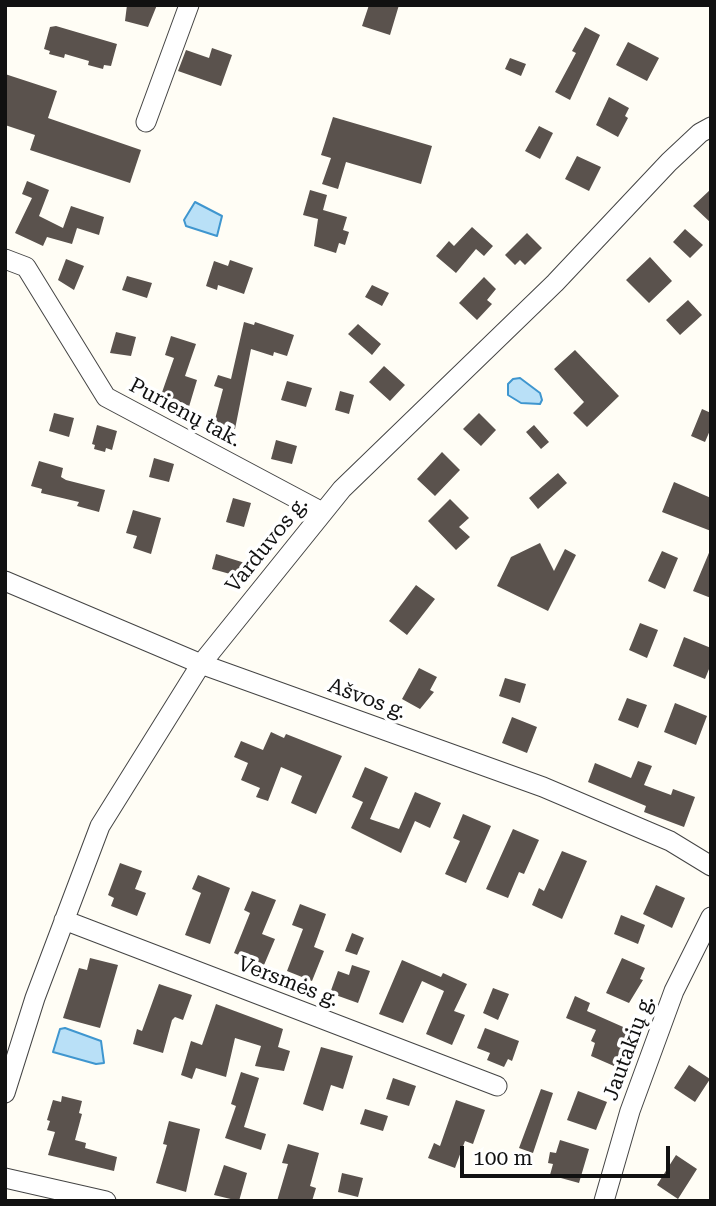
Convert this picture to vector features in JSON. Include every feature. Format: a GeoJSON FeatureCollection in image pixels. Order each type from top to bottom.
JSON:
{"type":"FeatureCollection","features":[{"type":"Feature","properties":{"kind":"street"},"geometry":{"type":"LineString","coordinates":[[146,122],[189,5]]}},
{"type":"Feature","properties":{"kind":"street","name":"Varduvos g."},"geometry":{"type":"LineString","coordinates":[[5,1093],[64,920],[100,826],[201,664],[322,512],[365,465],[555,283],[669,162],[700,133],[711,128]]}},
{"type":"Feature","properties":{"kind":"street","name":"Purienų tak."},"geometry":{"type":"LineString","coordinates":[[5,260],[26,267],[106,397],[322,512]]}},
{"type":"Feature","properties":{"kind":"street","name":"Ašvos g."},"geometry":{"type":"LineString","coordinates":[[5,581],[201,664],[543,787],[670,841],[711,866]]}},
{"type":"Feature","properties":{"kind":"street","name":"Jautakių g."},"geometry":{"type":"LineString","coordinates":[[604,1201],[630,1111],[674,991],[711,917]]}},
{"type":"Feature","properties":{"kind":"street","name":"Versmės g."},"geometry":{"type":"LineString","coordinates":[[64,920],[497,1086]]}},
{"type":"Feature","properties":{"kind":"street"},"geometry":{"type":"LineString","coordinates":[[5,1178],[106,1201]]}},
{"type":"Feature","properties":{"kind":"water"},"geometry":{"type":"Polygon","coordinates":[[[195,202],[222,216],[217,236],[186,226],[184,220],[195,202]]]}},
{"type":"Feature","properties":{"kind":"water"},"geometry":{"type":"Polygon","coordinates":[[[520,378],[540,393],[540,404],[521,403],[508,395],[508,384],[513,379],[520,378]]]}},
{"type":"Feature","properties":{"kind":"water"},"geometry":{"type":"Polygon","coordinates":[[[65,1028],[101,1041],[104,1063],[96,1064],[53,1052],[60,1029],[65,1028]]]}},
{"type":"Feature","properties":{"kind":"building"},"geometry":{"type":"Polygon","coordinates":[[[127,5],[157,5],[148,27],[125,21],[127,5]]]}},
{"type":"Feature","properties":{"kind":"building"},"geometry":{"type":"Polygon","coordinates":[[[369,5],[399,5],[390,35],[362,26],[369,5]]]}},
{"type":"Feature","properties":{"kind":"building"},"geometry":{"type":"Polygon","coordinates":[[[56,26],[117,44],[111,66],[104,65],[103,69],[88,65],[89,61],[65,54],[64,58],[49,54],[50,51],[44,49],[50,27],[56,26]]]}},
{"type":"Feature","properties":{"kind":"building"},"geometry":{"type":"Polygon","coordinates":[[[585,27],[600,35],[570,100],[555,92],[576,53],[572,51],[585,27]]]}},
{"type":"Feature","properties":{"kind":"building"},"geometry":{"type":"Polygon","coordinates":[[[628,42],[659,58],[647,81],[616,65],[628,42]]]}},
{"type":"Feature","properties":{"kind":"building"},"geometry":{"type":"Polygon","coordinates":[[[212,48],[232,55],[221,86],[178,71],[186,50],[209,58],[212,48]]]}},
{"type":"Feature","properties":{"kind":"building"},"geometry":{"type":"Polygon","coordinates":[[[510,58],[526,64],[521,76],[505,69],[510,58]]]}},
{"type":"Feature","properties":{"kind":"building"},"geometry":{"type":"Polygon","coordinates":[[[5,74],[57,91],[48,118],[141,150],[130,183],[30,150],[35,135],[5,125],[5,74]]]}},
{"type":"Feature","properties":{"kind":"building"},"geometry":{"type":"Polygon","coordinates":[[[609,97],[629,108],[625,116],[628,118],[618,137],[596,125],[609,97]]]}},
{"type":"Feature","properties":{"kind":"building"},"geometry":{"type":"Polygon","coordinates":[[[333,117],[432,146],[421,184],[346,162],[338,189],[322,184],[331,158],[321,155],[333,117]]]}},
{"type":"Feature","properties":{"kind":"building"},"geometry":{"type":"Polygon","coordinates":[[[539,126],[553,133],[540,159],[525,151],[539,126]]]}},
{"type":"Feature","properties":{"kind":"building"},"geometry":{"type":"Polygon","coordinates":[[[577,156],[601,167],[589,191],[565,179],[577,156]]]}},
{"type":"Feature","properties":{"kind":"building"},"geometry":{"type":"Polygon","coordinates":[[[27,181],[49,190],[39,216],[63,228],[71,206],[104,217],[99,235],[77,228],[72,244],[47,237],[43,246],[15,233],[32,198],[22,194],[27,181]]]}},
{"type":"Feature","properties":{"kind":"building"},"geometry":{"type":"Polygon","coordinates":[[[711,189],[711,223],[693,206],[711,189]]]}},
{"type":"Feature","properties":{"kind":"building"},"geometry":{"type":"Polygon","coordinates":[[[310,190],[327,195],[323,210],[347,217],[343,230],[349,232],[345,245],[339,243],[336,253],[314,246],[318,219],[303,215],[310,190]]]}},
{"type":"Feature","properties":{"kind":"building"},"geometry":{"type":"Polygon","coordinates":[[[472,227],[493,246],[484,256],[476,249],[456,273],[436,256],[449,241],[454,246],[472,227]]]}},
{"type":"Feature","properties":{"kind":"building"},"geometry":{"type":"Polygon","coordinates":[[[685,229],[703,245],[690,258],[673,242],[685,229]]]}},
{"type":"Feature","properties":{"kind":"building"},"geometry":{"type":"Polygon","coordinates":[[[527,233],[542,248],[525,265],[520,260],[515,265],[505,255],[527,233]]]}},
{"type":"Feature","properties":{"kind":"building"},"geometry":{"type":"Polygon","coordinates":[[[650,257],[672,281],[649,303],[626,280],[650,257]]]}},
{"type":"Feature","properties":{"kind":"building"},"geometry":{"type":"Polygon","coordinates":[[[66,259],[84,266],[74,290],[58,280],[66,259]]]}},
{"type":"Feature","properties":{"kind":"building"},"geometry":{"type":"Polygon","coordinates":[[[230,260],[253,268],[244,294],[218,285],[217,290],[206,286],[214,261],[228,266],[230,260]]]}},
{"type":"Feature","properties":{"kind":"building"},"geometry":{"type":"Polygon","coordinates":[[[127,276],[152,283],[147,298],[122,290],[127,276]]]}},
{"type":"Feature","properties":{"kind":"building"},"geometry":{"type":"Polygon","coordinates":[[[484,277],[496,289],[487,300],[492,304],[477,320],[459,303],[484,277]]]}},
{"type":"Feature","properties":{"kind":"building"},"geometry":{"type":"Polygon","coordinates":[[[372,285],[389,293],[382,306],[365,297],[372,285]]]}},
{"type":"Feature","properties":{"kind":"building"},"geometry":{"type":"Polygon","coordinates":[[[688,300],[702,315],[680,335],[666,320],[688,300]]]}},
{"type":"Feature","properties":{"kind":"building"},"geometry":{"type":"Polygon","coordinates":[[[244,322],[254,325],[255,322],[294,335],[287,356],[274,352],[273,356],[251,349],[235,429],[225,426],[224,430],[213,427],[223,389],[214,386],[218,375],[231,379],[244,322]]]}},
{"type":"Feature","properties":{"kind":"building"},"geometry":{"type":"Polygon","coordinates":[[[358,324],[381,344],[372,355],[348,334],[358,324]]]}},
{"type":"Feature","properties":{"kind":"building"},"geometry":{"type":"Polygon","coordinates":[[[116,332],[136,337],[131,356],[110,353],[116,332]]]}},
{"type":"Feature","properties":{"kind":"building"},"geometry":{"type":"Polygon","coordinates":[[[171,336],[196,344],[185,376],[197,380],[188,410],[159,401],[174,358],[165,355],[171,336]]]}},
{"type":"Feature","properties":{"kind":"building"},"geometry":{"type":"Polygon","coordinates":[[[575,350],[619,396],[587,427],[573,413],[584,402],[554,369],[575,350]]]}},
{"type":"Feature","properties":{"kind":"building"},"geometry":{"type":"Polygon","coordinates":[[[384,366],[405,385],[390,401],[369,382],[384,366]]]}},
{"type":"Feature","properties":{"kind":"building"},"geometry":{"type":"Polygon","coordinates":[[[287,381],[312,388],[306,407],[281,400],[287,381]]]}},
{"type":"Feature","properties":{"kind":"building"},"geometry":{"type":"Polygon","coordinates":[[[340,391],[354,395],[349,414],[335,410],[340,391]]]}},
{"type":"Feature","properties":{"kind":"building"},"geometry":{"type":"Polygon","coordinates":[[[702,409],[711,413],[711,428],[705,442],[691,436],[702,409]]]}},
{"type":"Feature","properties":{"kind":"building"},"geometry":{"type":"Polygon","coordinates":[[[54,413],[74,418],[69,437],[49,431],[54,413]]]}},
{"type":"Feature","properties":{"kind":"building"},"geometry":{"type":"Polygon","coordinates":[[[479,413],[496,430],[481,446],[463,429],[479,413]]]}},
{"type":"Feature","properties":{"kind":"building"},"geometry":{"type":"Polygon","coordinates":[[[97,425],[117,431],[112,450],[106,448],[105,452],[94,449],[95,445],[92,444],[97,425]]]}},
{"type":"Feature","properties":{"kind":"building"},"geometry":{"type":"Polygon","coordinates":[[[534,425],[549,442],[541,449],[526,432],[534,425]]]}},
{"type":"Feature","properties":{"kind":"building"},"geometry":{"type":"Polygon","coordinates":[[[276,440],[297,446],[292,464],[271,459],[276,440]]]}},
{"type":"Feature","properties":{"kind":"building"},"geometry":{"type":"Polygon","coordinates":[[[442,452],[460,470],[435,496],[417,479],[442,452]]]}},
{"type":"Feature","properties":{"kind":"building"},"geometry":{"type":"Polygon","coordinates":[[[154,458],[174,464],[169,482],[149,477],[154,458]]]}},
{"type":"Feature","properties":{"kind":"building"},"geometry":{"type":"Polygon","coordinates":[[[39,461],[63,468],[61,477],[66,480],[105,490],[99,512],[77,506],[79,502],[41,493],[42,489],[31,486],[39,461]]]}},
{"type":"Feature","properties":{"kind":"building"},"geometry":{"type":"Polygon","coordinates":[[[558,473],[567,483],[538,509],[529,498],[558,473]]]}},
{"type":"Feature","properties":{"kind":"building"},"geometry":{"type":"Polygon","coordinates":[[[674,482],[711,498],[711,531],[662,512],[674,482]]]}},
{"type":"Feature","properties":{"kind":"building"},"geometry":{"type":"Polygon","coordinates":[[[233,498],[251,503],[244,527],[226,522],[233,498]]]}},
{"type":"Feature","properties":{"kind":"building"},"geometry":{"type":"Polygon","coordinates":[[[450,499],[469,518],[459,527],[470,537],[456,550],[428,521],[450,499]]]}},
{"type":"Feature","properties":{"kind":"building"},"geometry":{"type":"Polygon","coordinates":[[[133,510],[161,518],[151,554],[133,548],[137,536],[126,533],[133,510]]]}},
{"type":"Feature","properties":{"kind":"building"},"geometry":{"type":"Polygon","coordinates":[[[540,543],[554,571],[565,549],[576,555],[548,611],[497,586],[511,557],[540,543]]]}},
{"type":"Feature","properties":{"kind":"building"},"geometry":{"type":"Polygon","coordinates":[[[711,548],[711,598],[693,591],[711,548]]]}},
{"type":"Feature","properties":{"kind":"building"},"geometry":{"type":"Polygon","coordinates":[[[662,551],[678,558],[665,589],[648,581],[662,551]]]}},
{"type":"Feature","properties":{"kind":"building"},"geometry":{"type":"Polygon","coordinates":[[[216,554],[245,563],[241,577],[212,569],[216,554]]]}},
{"type":"Feature","properties":{"kind":"building"},"geometry":{"type":"Polygon","coordinates":[[[416,585],[435,599],[407,635],[389,621],[416,585]]]}},
{"type":"Feature","properties":{"kind":"building"},"geometry":{"type":"Polygon","coordinates":[[[640,623],[658,630],[647,658],[629,650],[640,623]]]}},
{"type":"Feature","properties":{"kind":"building"},"geometry":{"type":"Polygon","coordinates":[[[684,637],[711,648],[711,664],[705,679],[673,666],[684,637]]]}},
{"type":"Feature","properties":{"kind":"building"},"geometry":{"type":"Polygon","coordinates":[[[419,668],[437,677],[430,690],[434,692],[420,709],[402,699],[419,668]]]}},
{"type":"Feature","properties":{"kind":"building"},"geometry":{"type":"Polygon","coordinates":[[[505,678],[526,684],[520,703],[499,696],[505,678]]]}},
{"type":"Feature","properties":{"kind":"building"},"geometry":{"type":"Polygon","coordinates":[[[627,698],[647,705],[638,728],[618,720],[627,698]]]}},
{"type":"Feature","properties":{"kind":"building"},"geometry":{"type":"Polygon","coordinates":[[[675,703],[707,716],[696,745],[664,732],[675,703]]]}},
{"type":"Feature","properties":{"kind":"building"},"geometry":{"type":"Polygon","coordinates":[[[512,717],[537,727],[527,753],[502,743],[512,717]]]}},
{"type":"Feature","properties":{"kind":"building"},"geometry":{"type":"Polygon","coordinates":[[[271,732],[284,738],[286,734],[342,756],[316,814],[291,803],[302,776],[281,767],[268,801],[256,797],[260,788],[241,780],[248,763],[234,757],[241,741],[263,750],[271,732]]]}},
{"type":"Feature","properties":{"kind":"building"},"geometry":{"type":"Polygon","coordinates":[[[638,761],[652,766],[644,785],[671,795],[673,789],[695,797],[684,827],[644,812],[646,806],[588,782],[595,763],[631,778],[638,761]]]}},
{"type":"Feature","properties":{"kind":"building"},"geometry":{"type":"Polygon","coordinates":[[[365,767],[388,777],[370,819],[399,829],[415,792],[441,803],[430,828],[415,821],[401,853],[351,828],[363,802],[352,797],[365,767]]]}},
{"type":"Feature","properties":{"kind":"building"},"geometry":{"type":"Polygon","coordinates":[[[463,814],[491,826],[466,883],[445,874],[460,841],[453,838],[463,814]]]}},
{"type":"Feature","properties":{"kind":"building"},"geometry":{"type":"Polygon","coordinates":[[[513,829],[539,840],[524,874],[519,872],[508,898],[486,889],[513,829]]]}},
{"type":"Feature","properties":{"kind":"building"},"geometry":{"type":"Polygon","coordinates":[[[562,851],[587,861],[562,919],[532,905],[539,888],[544,891],[562,851]]]}},
{"type":"Feature","properties":{"kind":"building"},"geometry":{"type":"Polygon","coordinates":[[[120,863],[142,871],[135,889],[146,893],[137,916],[111,906],[114,898],[108,895],[120,863]]]}},
{"type":"Feature","properties":{"kind":"building"},"geometry":{"type":"Polygon","coordinates":[[[198,875],[230,888],[210,944],[185,935],[201,893],[192,889],[198,875]]]}},
{"type":"Feature","properties":{"kind":"building"},"geometry":{"type":"Polygon","coordinates":[[[656,885],[685,898],[672,928],[643,914],[656,885]]]}},
{"type":"Feature","properties":{"kind":"building"},"geometry":{"type":"Polygon","coordinates":[[[252,891],[276,900],[262,934],[275,939],[264,965],[234,953],[250,913],[244,910],[252,891]]]}},
{"type":"Feature","properties":{"kind":"building"},"geometry":{"type":"Polygon","coordinates":[[[300,904],[326,914],[314,947],[324,951],[312,981],[287,971],[303,929],[292,925],[300,904]]]}},
{"type":"Feature","properties":{"kind":"building"},"geometry":{"type":"Polygon","coordinates":[[[621,915],[645,925],[638,944],[614,934],[621,915]]]}},
{"type":"Feature","properties":{"kind":"building"},"geometry":{"type":"Polygon","coordinates":[[[352,933],[364,938],[357,955],[345,951],[352,933]]]}},
{"type":"Feature","properties":{"kind":"building"},"geometry":{"type":"Polygon","coordinates":[[[90,958],[118,965],[100,1028],[63,1018],[79,968],[87,970],[90,958]]]}},
{"type":"Feature","properties":{"kind":"building"},"geometry":{"type":"Polygon","coordinates":[[[622,958],[645,968],[640,979],[643,980],[629,1003],[606,993],[622,958]]]}},
{"type":"Feature","properties":{"kind":"building"},"geometry":{"type":"Polygon","coordinates":[[[402,960],[441,977],[443,973],[467,984],[454,1011],[465,1015],[452,1045],[426,1034],[444,991],[422,981],[403,1023],[379,1014],[402,960]]]}},
{"type":"Feature","properties":{"kind":"building"},"geometry":{"type":"Polygon","coordinates":[[[352,965],[370,971],[358,1003],[330,993],[338,971],[349,975],[352,965]]]}},
{"type":"Feature","properties":{"kind":"building"},"geometry":{"type":"Polygon","coordinates":[[[159,984],[192,995],[183,1020],[175,1017],[172,1020],[163,1053],[133,1044],[137,1029],[142,1031],[159,984]]]}},
{"type":"Feature","properties":{"kind":"building"},"geometry":{"type":"Polygon","coordinates":[[[493,988],[509,994],[498,1020],[483,1013],[493,988]]]}},
{"type":"Feature","properties":{"kind":"building"},"geometry":{"type":"Polygon","coordinates":[[[575,996],[590,1003],[587,1011],[630,1030],[614,1066],[591,1056],[595,1043],[591,1041],[596,1030],[566,1018],[575,996]]]}},
{"type":"Feature","properties":{"kind":"building"},"geometry":{"type":"Polygon","coordinates":[[[216,1004],[283,1029],[278,1047],[290,1051],[284,1071],[255,1066],[261,1046],[235,1038],[226,1077],[196,1068],[192,1079],[181,1075],[191,1041],[202,1045],[216,1004]]]}},
{"type":"Feature","properties":{"kind":"building"},"geometry":{"type":"Polygon","coordinates":[[[485,1028],[519,1041],[512,1061],[508,1059],[504,1067],[487,1060],[490,1053],[477,1048],[485,1028]]]}},
{"type":"Feature","properties":{"kind":"building"},"geometry":{"type":"Polygon","coordinates":[[[321,1047],[353,1056],[343,1089],[331,1085],[323,1111],[303,1104],[321,1047]]]}},
{"type":"Feature","properties":{"kind":"building"},"geometry":{"type":"Polygon","coordinates":[[[689,1065],[710,1079],[695,1102],[674,1088],[689,1065]]]}},
{"type":"Feature","properties":{"kind":"building"},"geometry":{"type":"Polygon","coordinates":[[[241,1072],[259,1078],[244,1127],[266,1134],[261,1150],[225,1138],[236,1106],[231,1104],[241,1072]]]}},
{"type":"Feature","properties":{"kind":"building"},"geometry":{"type":"Polygon","coordinates":[[[393,1078],[416,1086],[409,1106],[386,1099],[393,1078]]]}},
{"type":"Feature","properties":{"kind":"building"},"geometry":{"type":"Polygon","coordinates":[[[541,1089],[553,1093],[533,1153],[519,1148],[541,1089]]]}},
{"type":"Feature","properties":{"kind":"building"},"geometry":{"type":"Polygon","coordinates":[[[578,1091],[607,1102],[596,1130],[567,1120],[578,1091]]]}},
{"type":"Feature","properties":{"kind":"building"},"geometry":{"type":"Polygon","coordinates":[[[62,1096],[82,1101],[79,1113],[82,1114],[75,1140],[86,1143],[85,1148],[117,1157],[114,1171],[48,1155],[55,1132],[47,1130],[50,1121],[47,1120],[53,1100],[61,1102],[62,1096]]]}},
{"type":"Feature","properties":{"kind":"building"},"geometry":{"type":"Polygon","coordinates":[[[456,1100],[485,1110],[473,1144],[465,1141],[455,1168],[428,1158],[434,1143],[440,1146],[456,1100]]]}},
{"type":"Feature","properties":{"kind":"building"},"geometry":{"type":"Polygon","coordinates":[[[365,1109],[388,1116],[383,1131],[360,1124],[365,1109]]]}},
{"type":"Feature","properties":{"kind":"building"},"geometry":{"type":"Polygon","coordinates":[[[169,1121],[200,1129],[186,1192],[156,1183],[167,1145],[163,1144],[169,1121]]]}},
{"type":"Feature","properties":{"kind":"building"},"geometry":{"type":"Polygon","coordinates":[[[560,1140],[589,1149],[579,1183],[550,1175],[553,1164],[548,1163],[550,1152],[556,1153],[560,1140]]]}},
{"type":"Feature","properties":{"kind":"building"},"geometry":{"type":"Polygon","coordinates":[[[288,1144],[319,1153],[310,1186],[316,1188],[312,1201],[277,1201],[288,1164],[282,1163],[288,1144]]]}},
{"type":"Feature","properties":{"kind":"building"},"geometry":{"type":"Polygon","coordinates":[[[676,1155],[697,1169],[678,1199],[657,1185],[676,1155]]]}},
{"type":"Feature","properties":{"kind":"building"},"geometry":{"type":"Polygon","coordinates":[[[224,1165],[247,1173],[239,1201],[214,1195],[224,1165]]]}},
{"type":"Feature","properties":{"kind":"building"},"geometry":{"type":"Polygon","coordinates":[[[342,1173],[363,1178],[358,1197],[338,1192],[342,1173]]]}}]}
